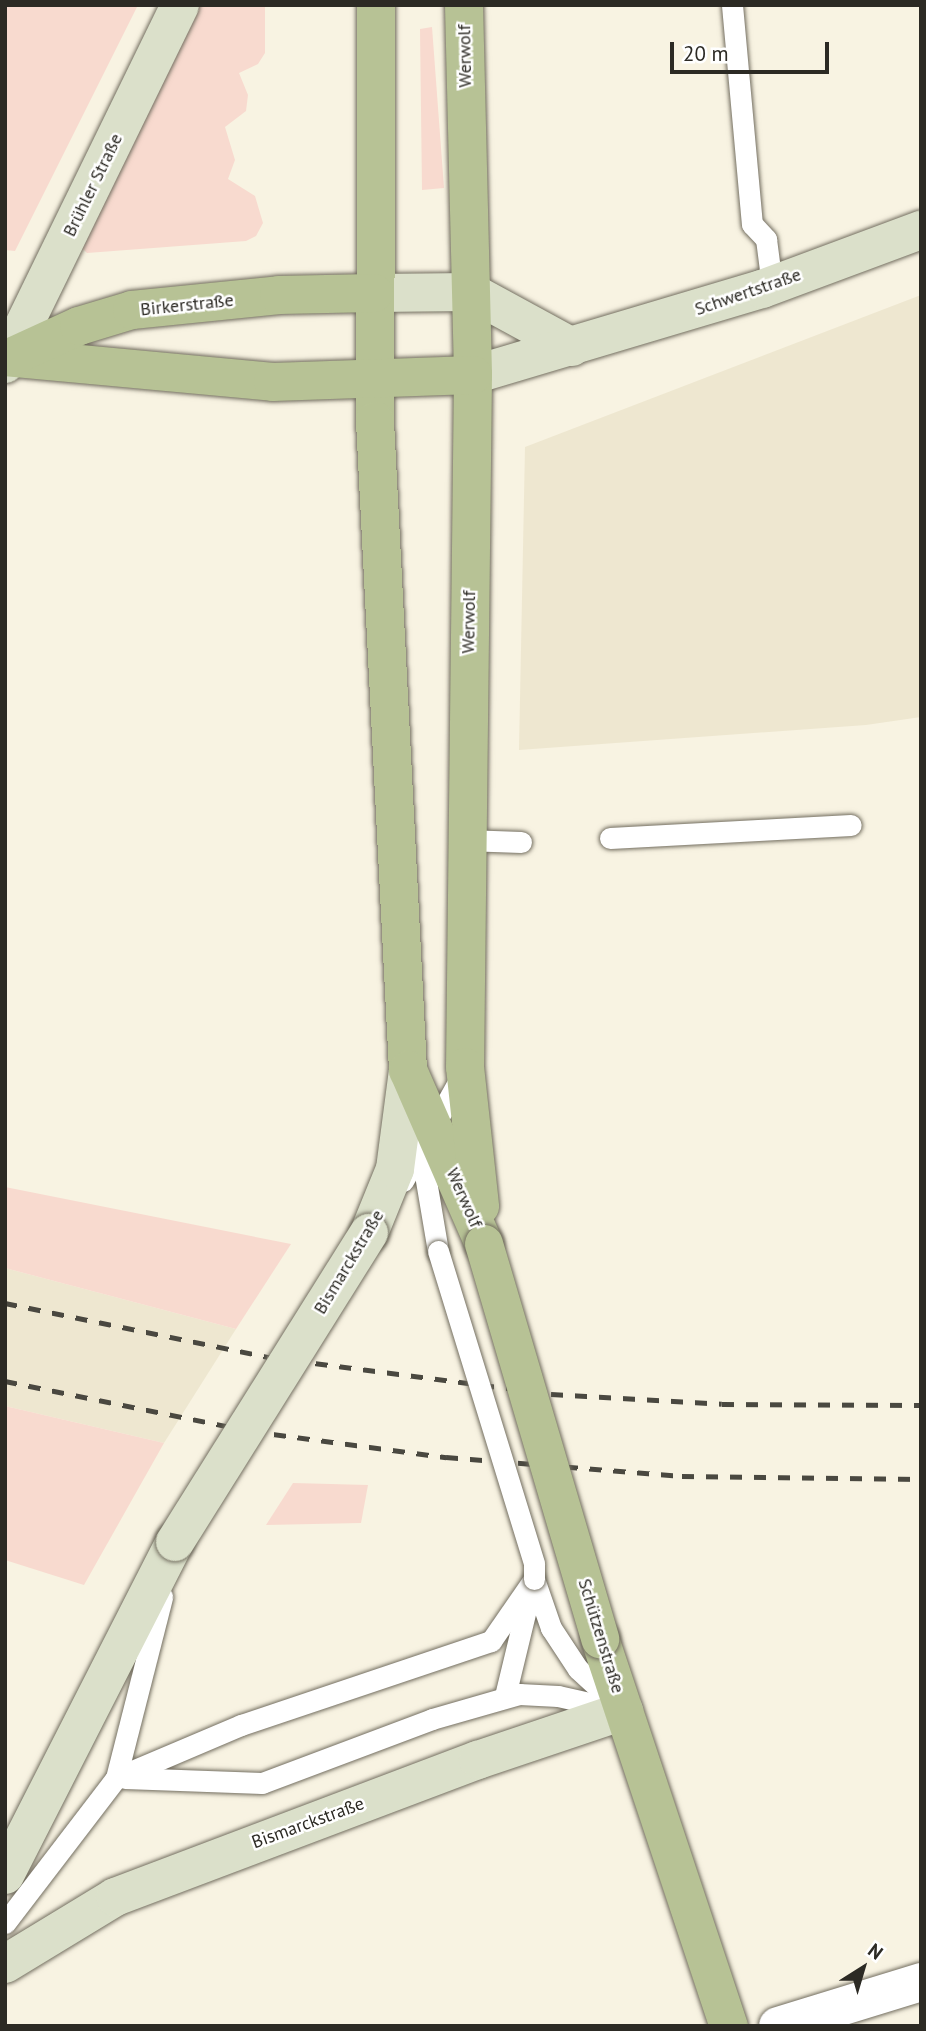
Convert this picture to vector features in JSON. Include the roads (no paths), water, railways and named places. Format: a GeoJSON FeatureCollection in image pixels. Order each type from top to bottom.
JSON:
{"type":"FeatureCollection","features":[{"type":"Feature","properties":{"kind":"main road","name":"Brühler Straße"},"geometry":{"type":"LineString","coordinates":[[7,359],[180,5]]}},
{"type":"Feature","properties":{"kind":"main road","name":"Werwolf"},"geometry":{"type":"LineString","coordinates":[[376,5],[374,381],[408,1070],[427,1138],[484,1244]]}},
{"type":"Feature","properties":{"kind":"main road","name":"Werwolf"},"geometry":{"type":"LineString","coordinates":[[464,5],[473,375],[465,840],[465,1067],[484,1244]]}},
{"type":"Feature","properties":{"kind":"main road","name":"Schwertstraße"},"geometry":{"type":"LineString","coordinates":[[473,375],[772,285],[921,230]]}},
{"type":"Feature","properties":{"kind":"main road"},"geometry":{"type":"LineString","coordinates":[[374,293],[471,292],[572,347]]}},
{"type":"Feature","properties":{"kind":"main road","name":"Birkerstraße"},"geometry":{"type":"LineString","coordinates":[[7,359],[79,326],[132,310],[279,295],[374,293]]}},
{"type":"Feature","properties":{"kind":"main road"},"geometry":{"type":"LineString","coordinates":[[7,359],[272,382],[374,381],[473,375]]}},
{"type":"Feature","properties":{"kind":"main road","name":"Bismarckstraße"},"geometry":{"type":"LineString","coordinates":[[5,1875],[175,1542],[369,1233],[395,1169],[408,1070]]}},
{"type":"Feature","properties":{"kind":"main road","name":"Schützenstraße"},"geometry":{"type":"LineString","coordinates":[[484,1244],[600,1639],[729,2026]]}},
{"type":"Feature","properties":{"kind":"main road","name":"Bismarckstraße"},"geometry":{"type":"LineString","coordinates":[[5,1964],[115,1897],[514,1747],[624,1712]]}},
{"type":"Feature","properties":{"kind":"street"},"geometry":{"type":"LineString","coordinates":[[778,2026],[921,1982]]}},
{"type":"Feature","properties":{"kind":"lane"},"geometry":{"type":"LineString","coordinates":[[732,5],[752,224],[766,239],[772,285]]}},
{"type":"Feature","properties":{"kind":"lane"},"geometry":{"type":"LineString","coordinates":[[610,838],[851,825]]}},
{"type":"Feature","properties":{"kind":"lane"},"geometry":{"type":"LineString","coordinates":[[465,840],[522,842]]}},
{"type":"Feature","properties":{"kind":"lane"},"geometry":{"type":"LineString","coordinates":[[369,1233],[427,1138],[465,1067]]}},
{"type":"Feature","properties":{"kind":"lane"},"geometry":{"type":"LineString","coordinates":[[427,1138],[438,1251],[534,1564],[534,1579],[505,1696]]}},
{"type":"Feature","properties":{"kind":"lane","name":"Bismarckstraße"},"geometry":{"type":"LineString","coordinates":[[116,1778],[175,1542]]}},
{"type":"Feature","properties":{"kind":"lane"},"geometry":{"type":"LineString","coordinates":[[534,1579],[551,1628],[578,1669],[624,1712]]}},
{"type":"Feature","properties":{"kind":"lane"},"geometry":{"type":"LineString","coordinates":[[5,1923],[116,1778],[241,1725],[491,1641],[534,1579]]}},
{"type":"Feature","properties":{"kind":"lane"},"geometry":{"type":"LineString","coordinates":[[116,1778],[261,1783],[505,1696],[558,1696],[624,1712]]}},
{"type":"Feature","properties":{"kind":"railway"},"geometry":{"type":"LineString","coordinates":[[5,1303],[268,1357],[551,1394],[722,1404],[921,1405]]}},
{"type":"Feature","properties":{"kind":"railway"},"geometry":{"type":"LineString","coordinates":[[5,1381],[250,1431],[446,1457],[682,1476],[921,1479]]}}]}
